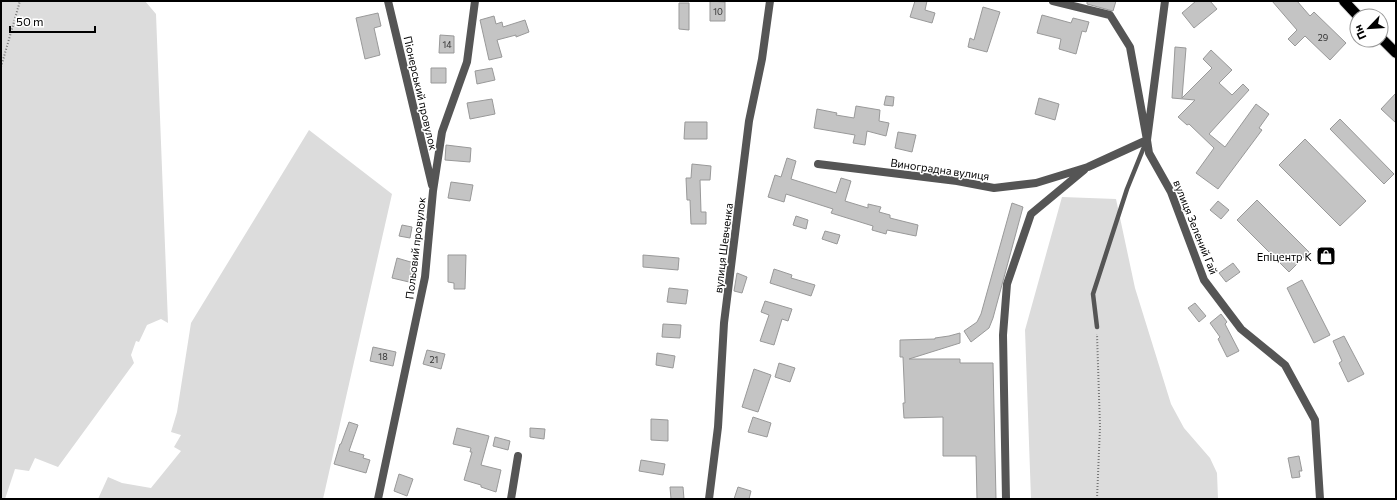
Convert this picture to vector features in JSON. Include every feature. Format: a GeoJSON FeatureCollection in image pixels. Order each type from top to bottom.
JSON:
{"type":"FeatureCollection","features":[{"type":"Feature","properties":{"kind":"street","name":"Піонерський провулок"},"geometry":{"type":"LineString","coordinates":[[388,1],[433,191]]}},
{"type":"Feature","properties":{"kind":"street","name":"Польовий провулок"},"geometry":{"type":"LineString","coordinates":[[378,499],[425,277],[433,191],[442,132],[467,62],[476,1]]}},
{"type":"Feature","properties":{"kind":"street","name":"вулиця Шевченка"},"geometry":{"type":"LineString","coordinates":[[709,499],[718,427],[724,323],[749,121],[762,59],[770,1]]}},
{"type":"Feature","properties":{"kind":"street"},"geometry":{"type":"LineString","coordinates":[[1053,1],[1110,15],[1130,47],[1147,140]]}},
{"type":"Feature","properties":{"kind":"street","name":"вулиця Зелений Гай"},"geometry":{"type":"LineString","coordinates":[[1165,1],[1147,140],[1149,153],[1171,192],[1204,280],[1241,329],[1285,365],[1315,420],[1320,499]]}},
{"type":"Feature","properties":{"kind":"street","name":"Виноградна вулиця"},"geometry":{"type":"LineString","coordinates":[[818,164],[958,181],[994,188],[1036,182],[1088,167],[1147,140]]}},
{"type":"Feature","properties":{"kind":"street"},"geometry":{"type":"LineString","coordinates":[[1006,499],[1003,335],[1007,284],[1031,214],[1088,167]]}},
{"type":"Feature","properties":{"kind":"street"},"geometry":{"type":"LineString","coordinates":[[511,499],[518,456]]}},
{"type":"Feature","properties":{"kind":"lane"},"geometry":{"type":"LineString","coordinates":[[1097,327],[1093,294],[1128,189],[1147,140]]}},
{"type":"Feature","properties":{"kind":"path"},"geometry":{"type":"LineString","coordinates":[[1,67],[20,1]]}},
{"type":"Feature","properties":{"kind":"path"},"geometry":{"type":"LineString","coordinates":[[1097,327],[1100,427],[1097,499]]}},
{"type":"Feature","properties":{"kind":"shaded area"},"geometry":{"type":"Polygon","coordinates":[[[1,1],[145,1],[156,14],[168,323],[161,319],[147,325],[139,342],[136,341],[131,355],[134,363],[58,467],[35,458],[29,471],[15,469],[5,499],[1,499],[1,1]]]}},
{"type":"Feature","properties":{"kind":"shaded area"},"geometry":{"type":"Polygon","coordinates":[[[309,130],[392,194],[323,499],[98,499],[108,477],[122,483],[151,488],[181,451],[174,447],[181,435],[171,432],[177,412],[191,323],[309,130]]]}},
{"type":"Feature","properties":{"kind":"shaded area"},"geometry":{"type":"Polygon","coordinates":[[[1062,197],[1116,199],[1135,288],[1171,404],[1184,428],[1210,458],[1217,473],[1218,499],[1031,499],[1025,330],[1062,197]]]}},
{"type":"Feature","properties":{"kind":"building"},"geometry":{"type":"Polygon","coordinates":[[[710,1],[725,2],[725,21],[710,21],[710,1]]]}},
{"type":"Feature","properties":{"kind":"building"},"geometry":{"type":"Polygon","coordinates":[[[915,1],[927,1],[925,10],[935,13],[932,23],[910,17],[915,1]]]}},
{"type":"Feature","properties":{"kind":"building"},"geometry":{"type":"Polygon","coordinates":[[[1087,1],[1116,1],[1113,11],[1087,4],[1087,1]]]}},
{"type":"Feature","properties":{"kind":"building"},"geometry":{"type":"Polygon","coordinates":[[[1196,1],[1210,1],[1217,9],[1194,28],[1182,13],[1196,1]]]}},
{"type":"Feature","properties":{"kind":"building"},"geometry":{"type":"Polygon","coordinates":[[[1272,1],[1297,1],[1310,16],[1314,12],[1346,43],[1330,60],[1305,36],[1295,46],[1288,39],[1297,30],[1272,1]]]}},
{"type":"Feature","properties":{"kind":"building"},"geometry":{"type":"Polygon","coordinates":[[[679,3],[689,3],[689,30],[679,29],[679,3]]]}},
{"type":"Feature","properties":{"kind":"building"},"geometry":{"type":"Polygon","coordinates":[[[983,7],[1000,12],[987,52],[968,47],[970,38],[974,40],[983,7]]]}},
{"type":"Feature","properties":{"kind":"building"},"geometry":{"type":"Polygon","coordinates":[[[378,13],[381,26],[374,28],[380,55],[365,59],[356,18],[378,13]]]}},
{"type":"Feature","properties":{"kind":"building"},"geometry":{"type":"Polygon","coordinates":[[[1042,15],[1071,23],[1073,18],[1089,22],[1086,32],[1082,31],[1076,54],[1059,49],[1061,39],[1037,33],[1042,15]]]}},
{"type":"Feature","properties":{"kind":"building"},"geometry":{"type":"Polygon","coordinates":[[[494,16],[496,24],[502,22],[503,27],[525,20],[529,32],[516,37],[516,35],[497,40],[502,57],[489,60],[480,20],[494,16]]]}},
{"type":"Feature","properties":{"kind":"building"},"geometry":{"type":"Polygon","coordinates":[[[440,35],[454,36],[454,53],[439,53],[440,35]]]}},
{"type":"Feature","properties":{"kind":"building"},"geometry":{"type":"Polygon","coordinates":[[[1175,47],[1186,48],[1182,98],[1212,68],[1203,59],[1211,50],[1232,70],[1219,83],[1232,95],[1243,84],[1249,90],[1209,134],[1225,147],[1256,104],[1269,114],[1259,128],[1262,130],[1218,189],[1196,173],[1214,148],[1189,124],[1187,125],[1178,117],[1195,100],[1172,98],[1175,47]]]}},
{"type":"Feature","properties":{"kind":"building"},"geometry":{"type":"Polygon","coordinates":[[[431,68],[446,68],[446,83],[431,83],[431,68]]]}},
{"type":"Feature","properties":{"kind":"building"},"geometry":{"type":"Polygon","coordinates":[[[492,68],[495,80],[477,84],[475,71],[492,68]]]}},
{"type":"Feature","properties":{"kind":"building"},"geometry":{"type":"Polygon","coordinates":[[[1396,93],[1396,123],[1381,109],[1396,93]]]}},
{"type":"Feature","properties":{"kind":"building"},"geometry":{"type":"Polygon","coordinates":[[[886,96],[894,97],[893,106],[884,105],[886,96]]]}},
{"type":"Feature","properties":{"kind":"building"},"geometry":{"type":"Polygon","coordinates":[[[1039,98],[1059,104],[1055,120],[1035,114],[1039,98]]]}},
{"type":"Feature","properties":{"kind":"building"},"geometry":{"type":"Polygon","coordinates":[[[492,99],[495,114],[470,119],[467,103],[492,99]]]}},
{"type":"Feature","properties":{"kind":"building"},"geometry":{"type":"Polygon","coordinates":[[[856,106],[880,110],[879,121],[889,123],[886,136],[867,131],[865,145],[853,143],[855,135],[814,128],[817,109],[837,113],[836,115],[854,118],[856,106]]]}},
{"type":"Feature","properties":{"kind":"building"},"geometry":{"type":"Polygon","coordinates":[[[1340,119],[1394,174],[1384,184],[1330,129],[1340,119]]]}},
{"type":"Feature","properties":{"kind":"building"},"geometry":{"type":"Polygon","coordinates":[[[685,122],[707,122],[707,139],[684,139],[685,122]]]}},
{"type":"Feature","properties":{"kind":"building"},"geometry":{"type":"Polygon","coordinates":[[[898,132],[916,135],[912,152],[895,148],[898,132]]]}},
{"type":"Feature","properties":{"kind":"building"},"geometry":{"type":"Polygon","coordinates":[[[1305,139],[1366,201],[1340,226],[1279,165],[1305,139]]]}},
{"type":"Feature","properties":{"kind":"building"},"geometry":{"type":"Polygon","coordinates":[[[446,145],[471,148],[470,162],[445,160],[446,145]]]}},
{"type":"Feature","properties":{"kind":"building"},"geometry":{"type":"Polygon","coordinates":[[[787,158],[796,161],[791,179],[836,193],[841,178],[851,181],[845,201],[868,208],[868,204],[881,207],[879,212],[890,215],[890,218],[918,225],[916,236],[887,230],[886,234],[872,230],[873,226],[831,213],[833,209],[786,194],[784,202],[768,197],[775,175],[781,177],[787,158]]]}},
{"type":"Feature","properties":{"kind":"building"},"geometry":{"type":"Polygon","coordinates":[[[692,164],[711,166],[710,180],[700,180],[701,212],[706,212],[706,224],[691,224],[690,200],[687,200],[686,178],[691,178],[692,164]]]}},
{"type":"Feature","properties":{"kind":"building"},"geometry":{"type":"Polygon","coordinates":[[[451,182],[473,185],[470,201],[448,198],[451,182]]]}},
{"type":"Feature","properties":{"kind":"building"},"geometry":{"type":"Polygon","coordinates":[[[1257,200],[1309,252],[1289,272],[1237,220],[1257,200]]]}},
{"type":"Feature","properties":{"kind":"building"},"geometry":{"type":"Polygon","coordinates":[[[1218,201],[1229,210],[1221,219],[1210,210],[1218,201]]]}},
{"type":"Feature","properties":{"kind":"building"},"geometry":{"type":"Polygon","coordinates":[[[1012,203],[1023,207],[993,318],[989,328],[971,342],[964,331],[977,322],[981,314],[1012,203]]]}},
{"type":"Feature","properties":{"kind":"building"},"geometry":{"type":"Polygon","coordinates":[[[796,216],[808,220],[806,229],[793,225],[796,216]]]}},
{"type":"Feature","properties":{"kind":"building"},"geometry":{"type":"Polygon","coordinates":[[[402,225],[412,227],[410,238],[399,236],[402,225]]]}},
{"type":"Feature","properties":{"kind":"building"},"geometry":{"type":"Polygon","coordinates":[[[825,231],[840,235],[837,244],[822,239],[825,231]]]}},
{"type":"Feature","properties":{"kind":"building"},"geometry":{"type":"Polygon","coordinates":[[[448,255],[466,255],[465,289],[454,289],[454,283],[448,282],[448,255]]]}},
{"type":"Feature","properties":{"kind":"building"},"geometry":{"type":"Polygon","coordinates":[[[643,255],[679,258],[678,270],[643,267],[643,255]]]}},
{"type":"Feature","properties":{"kind":"building"},"geometry":{"type":"Polygon","coordinates":[[[397,258],[414,263],[409,282],[392,278],[397,258]]]}},
{"type":"Feature","properties":{"kind":"building"},"geometry":{"type":"Polygon","coordinates":[[[1233,263],[1240,272],[1226,282],[1219,273],[1233,263]]]}},
{"type":"Feature","properties":{"kind":"building"},"geometry":{"type":"Polygon","coordinates":[[[774,269],[792,275],[791,278],[815,285],[811,296],[770,283],[774,269]]]}},
{"type":"Feature","properties":{"kind":"building"},"geometry":{"type":"Polygon","coordinates":[[[737,273],[747,277],[742,293],[734,291],[737,273]]]}},
{"type":"Feature","properties":{"kind":"building"},"geometry":{"type":"Polygon","coordinates":[[[1302,280],[1330,335],[1314,343],[1287,288],[1302,280]]]}},
{"type":"Feature","properties":{"kind":"building"},"geometry":{"type":"Polygon","coordinates":[[[669,288],[688,290],[686,304],[667,302],[669,288]]]}},
{"type":"Feature","properties":{"kind":"building"},"geometry":{"type":"Polygon","coordinates":[[[765,301],[792,309],[788,321],[782,319],[774,345],[760,341],[769,315],[761,312],[765,301]]]}},
{"type":"Feature","properties":{"kind":"building"},"geometry":{"type":"Polygon","coordinates":[[[1195,303],[1206,316],[1199,322],[1188,308],[1195,303]]]}},
{"type":"Feature","properties":{"kind":"building"},"geometry":{"type":"Polygon","coordinates":[[[1221,314],[1227,322],[1225,324],[1239,351],[1227,357],[1218,339],[1220,337],[1210,323],[1221,314]]]}},
{"type":"Feature","properties":{"kind":"building"},"geometry":{"type":"Polygon","coordinates":[[[663,324],[681,325],[680,338],[662,337],[663,324]]]}},
{"type":"Feature","properties":{"kind":"building"},"geometry":{"type":"Polygon","coordinates":[[[960,333],[960,343],[909,359],[960,359],[960,363],[993,363],[996,499],[977,499],[976,456],[943,456],[943,417],[904,418],[903,403],[905,403],[903,357],[900,357],[900,340],[935,339],[960,333]]]}},
{"type":"Feature","properties":{"kind":"building"},"geometry":{"type":"Polygon","coordinates":[[[1344,336],[1364,374],[1348,382],[1339,363],[1342,361],[1333,341],[1344,336]]]}},
{"type":"Feature","properties":{"kind":"building"},"geometry":{"type":"Polygon","coordinates":[[[373,347],[396,352],[393,366],[370,361],[373,347]]]}},
{"type":"Feature","properties":{"kind":"building"},"geometry":{"type":"Polygon","coordinates":[[[427,350],[445,354],[441,369],[423,364],[427,350]]]}},
{"type":"Feature","properties":{"kind":"building"},"geometry":{"type":"Polygon","coordinates":[[[657,353],[675,356],[673,368],[656,365],[657,353]]]}},
{"type":"Feature","properties":{"kind":"building"},"geometry":{"type":"Polygon","coordinates":[[[779,363],[795,368],[790,382],[775,377],[779,363]]]}},
{"type":"Feature","properties":{"kind":"building"},"geometry":{"type":"Polygon","coordinates":[[[754,369],[771,375],[758,412],[742,407],[754,369]]]}},
{"type":"Feature","properties":{"kind":"building"},"geometry":{"type":"Polygon","coordinates":[[[753,417],[771,423],[767,437],[748,432],[753,417]]]}},
{"type":"Feature","properties":{"kind":"building"},"geometry":{"type":"Polygon","coordinates":[[[651,419],[668,420],[668,441],[651,440],[651,419]]]}},
{"type":"Feature","properties":{"kind":"building"},"geometry":{"type":"Polygon","coordinates":[[[349,422],[358,425],[349,451],[364,455],[363,458],[370,460],[366,473],[334,464],[349,422]]]}},
{"type":"Feature","properties":{"kind":"building"},"geometry":{"type":"Polygon","coordinates":[[[457,428],[489,436],[481,465],[501,470],[496,492],[481,487],[481,485],[464,480],[472,452],[470,452],[471,448],[453,444],[457,428]]]}},
{"type":"Feature","properties":{"kind":"building"},"geometry":{"type":"Polygon","coordinates":[[[530,428],[545,429],[544,439],[530,437],[530,428]]]}},
{"type":"Feature","properties":{"kind":"building"},"geometry":{"type":"Polygon","coordinates":[[[495,437],[510,441],[508,450],[493,446],[495,437]]]}},
{"type":"Feature","properties":{"kind":"building"},"geometry":{"type":"Polygon","coordinates":[[[1299,456],[1302,471],[1299,471],[1300,477],[1292,478],[1288,458],[1299,456]]]}},
{"type":"Feature","properties":{"kind":"building"},"geometry":{"type":"Polygon","coordinates":[[[641,460],[665,464],[663,475],[639,471],[641,460]]]}},
{"type":"Feature","properties":{"kind":"building"},"geometry":{"type":"Polygon","coordinates":[[[399,474],[413,479],[407,496],[394,491],[399,474]]]}},
{"type":"Feature","properties":{"kind":"building"},"geometry":{"type":"Polygon","coordinates":[[[670,487],[683,487],[684,499],[671,499],[670,487]]]}},
{"type":"Feature","properties":{"kind":"building"},"geometry":{"type":"Polygon","coordinates":[[[738,487],[751,491],[749,499],[734,499],[738,487]]]}},
{"type":"Feature","properties":{"kind":"place","name":"Епіцентр К"},"geometry":{"type":"Point","coordinates":[1326,256]}}]}
